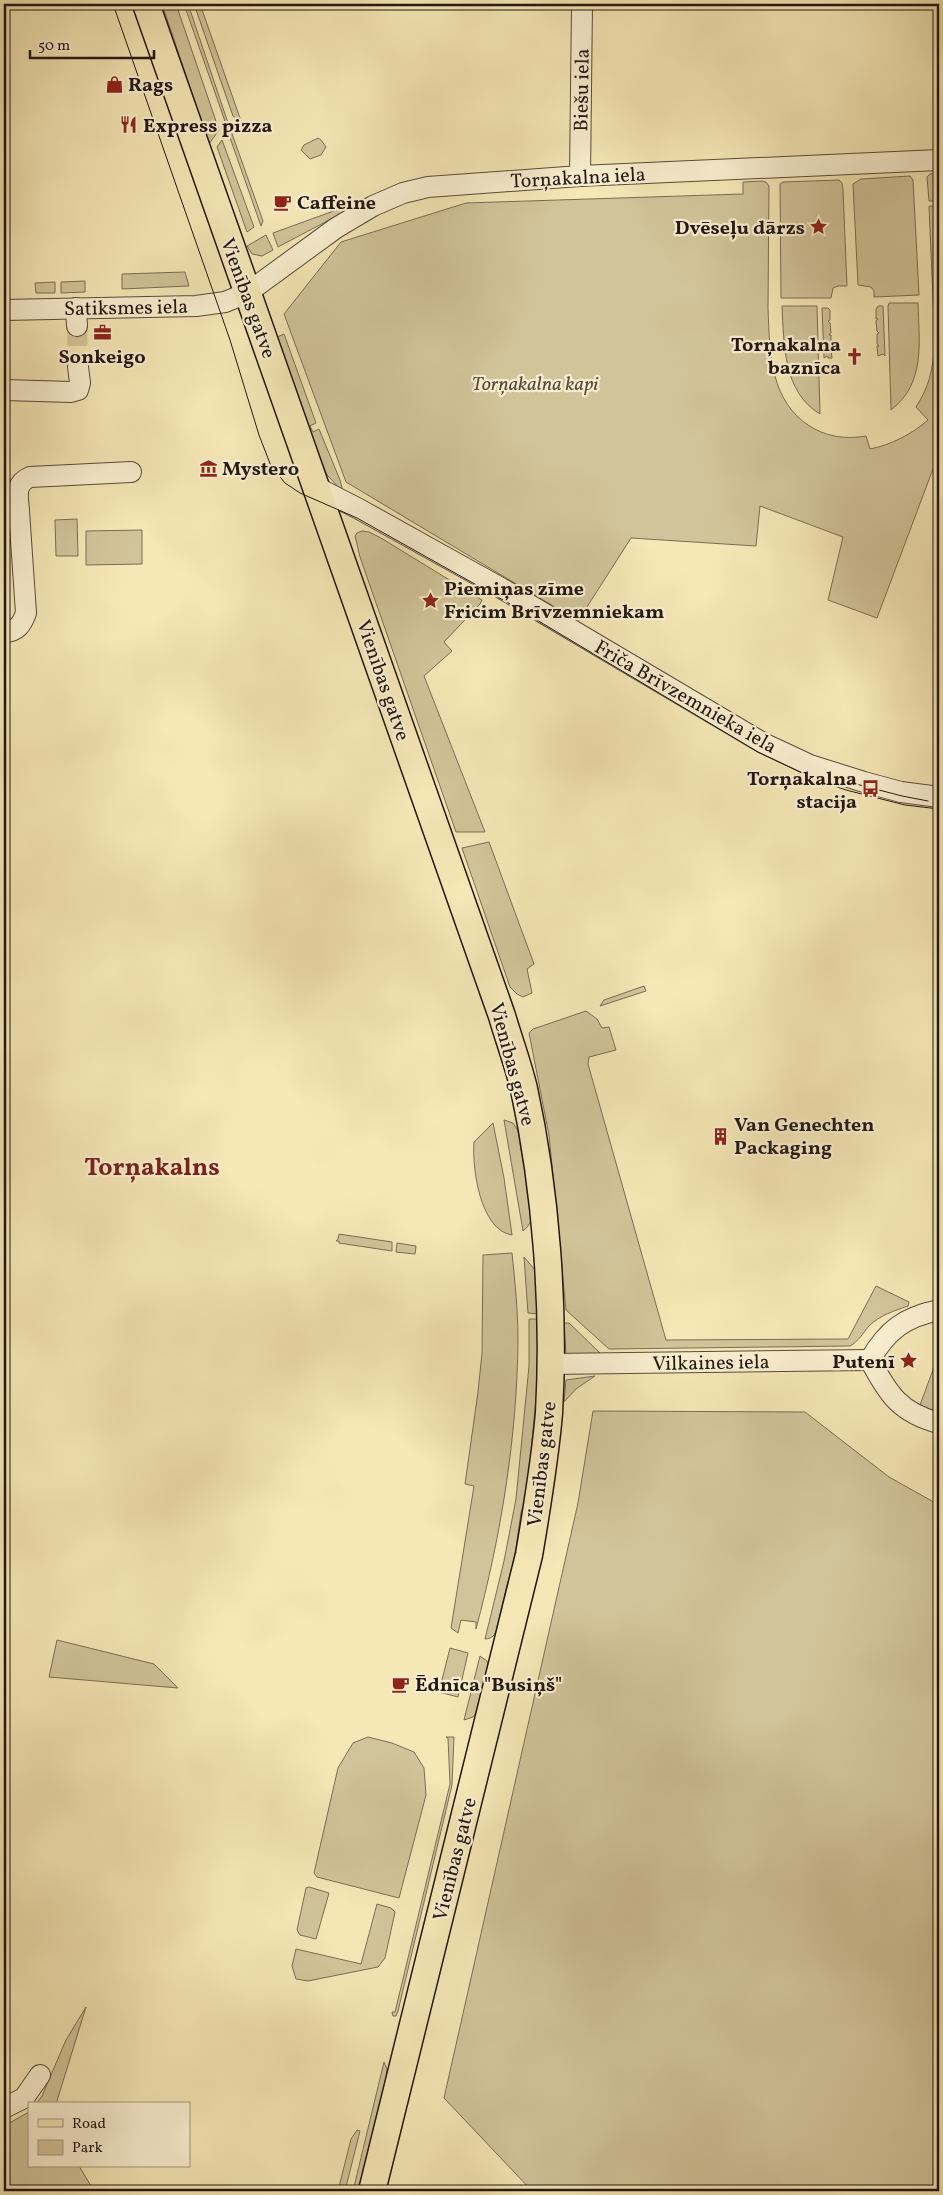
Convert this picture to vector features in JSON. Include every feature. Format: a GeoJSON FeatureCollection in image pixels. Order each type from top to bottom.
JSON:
{"type":"FeatureCollection","features":[{"type":"Feature","properties":{"kind":"main road","name":"Vienības gatve"},"geometry":{"type":"LineString","coordinates":[[146,4],[494,992],[523,1088],[537,1167],[547,1254],[551,1364],[542,1481],[529,1555],[372,2191]]}},
{"type":"Feature","properties":{"kind":"street","name":"Biešu iela"},"geometry":{"type":"LineString","coordinates":[[580,176],[582,4]]}},
{"type":"Feature","properties":{"kind":"street","name":"Torņakalna iela"},"geometry":{"type":"LineString","coordinates":[[247,293],[336,228],[373,206],[403,193],[448,184],[580,176],[939,160]]}},
{"type":"Feature","properties":{"kind":"street","name":"Satiksmes iela"},"geometry":{"type":"LineString","coordinates":[[4,310],[77,317],[201,306],[225,302],[247,293]]}},
{"type":"Feature","properties":{"kind":"street"},"geometry":{"type":"LineString","coordinates":[[4,390],[70,392],[78,390],[80,383],[78,367]]}},
{"type":"Feature","properties":{"kind":"street"},"geometry":{"type":"LineString","coordinates":[[4,632],[10,632],[17,628],[23,622],[26,613],[11,511],[17,487],[22,480],[30,477],[131,472]]}},
{"type":"Feature","properties":{"kind":"street","name":"Friča Brīvzemnieka iela"},"geometry":{"type":"LineString","coordinates":[[316,487],[359,508],[501,588],[763,742],[817,767],[901,792],[939,797]]}},
{"type":"Feature","properties":{"kind":"street"},"geometry":{"type":"LineString","coordinates":[[939,1310],[901,1323],[881,1341],[870,1360],[882,1382],[900,1405],[922,1418],[939,1423]]}},
{"type":"Feature","properties":{"kind":"street","name":"Vilkaines iela"},"geometry":{"type":"LineString","coordinates":[[551,1364],[870,1360]]}},
{"type":"Feature","properties":{"kind":"street"},"geometry":{"type":"LineString","coordinates":[[4,2108],[24,2098],[40,2075]]}},
{"type":"Feature","properties":{"kind":"green space"},"geometry":{"type":"Polygon","coordinates":[[[162,4],[176,4],[219,130],[209,144],[162,4]]]}},
{"type":"Feature","properties":{"kind":"green space"},"geometry":{"type":"Polygon","coordinates":[[[184,4],[188,4],[229,126],[227,127],[184,4]]]}},
{"type":"Feature","properties":{"kind":"green space"},"geometry":{"type":"Polygon","coordinates":[[[194,4],[200,4],[241,121],[233,116],[194,4]]]}},
{"type":"Feature","properties":{"kind":"green space"},"geometry":{"type":"Polygon","coordinates":[[[231,131],[263,221],[261,226],[228,132],[231,131]]]}},
{"type":"Feature","properties":{"kind":"green space"},"geometry":{"type":"Polygon","coordinates":[[[318,138],[326,147],[321,155],[310,159],[301,150],[304,145],[318,138]]]}},
{"type":"Feature","properties":{"kind":"green space"},"geometry":{"type":"Polygon","coordinates":[[[222,140],[254,227],[247,232],[217,147],[222,140]]]}},
{"type":"Feature","properties":{"kind":"green space"},"geometry":{"type":"Polygon","coordinates":[[[939,173],[939,201],[929,201],[927,177],[930,174],[939,173]]]}},
{"type":"Feature","properties":{"kind":"green space"},"geometry":{"type":"Polygon","coordinates":[[[910,176],[913,180],[919,295],[874,297],[874,291],[871,287],[858,285],[853,184],[861,179],[910,176]]]}},
{"type":"Feature","properties":{"kind":"green space"},"geometry":{"type":"Polygon","coordinates":[[[839,180],[842,183],[843,190],[847,286],[833,288],[831,298],[781,298],[780,184],[783,182],[839,180]]]}},
{"type":"Feature","properties":{"kind":"green space","name":"Torņakalna kapi"},"geometry":{"type":"Polygon","coordinates":[[[743,182],[766,182],[769,186],[768,308],[770,351],[780,391],[797,416],[808,425],[821,432],[835,436],[866,436],[870,449],[886,445],[901,438],[928,420],[916,407],[930,378],[933,363],[935,345],[929,206],[939,206],[939,453],[877,618],[828,600],[843,537],[760,506],[756,546],[631,538],[578,621],[346,482],[284,314],[341,242],[466,203],[743,194],[743,182]]]}},
{"type":"Feature","properties":{"kind":"green space"},"geometry":{"type":"Polygon","coordinates":[[[365,201],[278,247],[273,233],[365,201]]]}},
{"type":"Feature","properties":{"kind":"green space"},"geometry":{"type":"Polygon","coordinates":[[[266,235],[273,250],[262,256],[252,254],[247,246],[266,235]]]}},
{"type":"Feature","properties":{"kind":"green space"},"geometry":{"type":"Polygon","coordinates":[[[185,272],[189,286],[122,289],[122,274],[185,272]]]}},
{"type":"Feature","properties":{"kind":"green space"},"geometry":{"type":"Polygon","coordinates":[[[85,281],[85,292],[61,293],[61,282],[85,281]]]}},
{"type":"Feature","properties":{"kind":"green space"},"geometry":{"type":"Polygon","coordinates":[[[55,282],[55,293],[36,293],[35,283],[55,282]]]}},
{"type":"Feature","properties":{"kind":"green space"},"geometry":{"type":"Polygon","coordinates":[[[889,303],[918,303],[919,332],[918,361],[915,375],[902,399],[891,410],[888,306],[889,303]]]}},
{"type":"Feature","properties":{"kind":"green space"},"geometry":{"type":"Polygon","coordinates":[[[782,306],[817,306],[820,414],[808,405],[792,380],[785,351],[782,306]]]}},
{"type":"Feature","properties":{"kind":"green space"},"geometry":{"type":"Polygon","coordinates":[[[878,306],[883,306],[885,356],[883,354],[878,356],[877,334],[879,333],[877,331],[876,321],[878,319],[876,319],[876,309],[878,306]]]}},
{"type":"Feature","properties":{"kind":"green space"},"geometry":{"type":"Polygon","coordinates":[[[822,308],[830,310],[830,320],[828,321],[830,323],[831,333],[829,335],[831,335],[831,345],[829,347],[831,348],[832,358],[827,356],[824,358],[822,308]]]}},
{"type":"Feature","properties":{"kind":"green space"},"geometry":{"type":"Polygon","coordinates":[[[284,334],[316,423],[310,426],[313,432],[319,429],[343,492],[327,475],[275,338],[284,334]]]}},
{"type":"Feature","properties":{"kind":"green space"},"geometry":{"type":"Polygon","coordinates":[[[77,519],[78,556],[56,556],[55,520],[77,519]]]}},
{"type":"Feature","properties":{"kind":"green space"},"geometry":{"type":"Polygon","coordinates":[[[142,530],[142,564],[86,565],[86,531],[142,530]]]}},
{"type":"Feature","properties":{"kind":"green space"},"geometry":{"type":"Polygon","coordinates":[[[362,531],[381,538],[482,600],[444,642],[452,651],[424,676],[485,832],[456,832],[360,557],[355,536],[362,531]]]}},
{"type":"Feature","properties":{"kind":"green space"},"geometry":{"type":"Polygon","coordinates":[[[489,842],[534,964],[527,969],[532,993],[523,997],[510,987],[462,848],[489,842]]]}},
{"type":"Feature","properties":{"kind":"green space"},"geometry":{"type":"Polygon","coordinates":[[[644,986],[646,991],[600,1006],[604,1000],[644,986]]]}},
{"type":"Feature","properties":{"kind":"green space"},"geometry":{"type":"Polygon","coordinates":[[[586,1011],[597,1019],[602,1028],[609,1027],[616,1050],[589,1057],[588,1064],[666,1340],[848,1339],[876,1286],[909,1302],[908,1306],[878,1319],[850,1346],[609,1349],[566,1310],[549,1135],[529,1033],[533,1029],[586,1011]]]}},
{"type":"Feature","properties":{"kind":"green space"},"geometry":{"type":"Polygon","coordinates":[[[504,1120],[513,1123],[518,1131],[532,1211],[530,1223],[523,1231],[504,1120]]]}},
{"type":"Feature","properties":{"kind":"green space"},"geometry":{"type":"Polygon","coordinates":[[[493,1123],[504,1178],[512,1235],[501,1231],[492,1222],[485,1210],[477,1182],[474,1142],[493,1123]]]}},
{"type":"Feature","properties":{"kind":"green space"},"geometry":{"type":"Polygon","coordinates":[[[339,1234],[392,1242],[392,1251],[339,1243],[339,1241],[336,1241],[339,1234]]]}},
{"type":"Feature","properties":{"kind":"green space"},"geometry":{"type":"Polygon","coordinates":[[[397,1243],[416,1246],[415,1254],[396,1252],[397,1243]]]}},
{"type":"Feature","properties":{"kind":"green space"},"geometry":{"type":"Polygon","coordinates":[[[512,1253],[518,1340],[515,1413],[506,1486],[493,1558],[476,1629],[476,1622],[461,1620],[458,1633],[451,1628],[474,1486],[465,1484],[482,1353],[483,1255],[512,1253]]]}},
{"type":"Feature","properties":{"kind":"green space"},"geometry":{"type":"Polygon","coordinates":[[[524,1257],[535,1270],[538,1314],[528,1313],[524,1257]]]}},
{"type":"Feature","properties":{"kind":"green space"},"geometry":{"type":"Polygon","coordinates":[[[529,1319],[538,1319],[537,1389],[527,1494],[521,1512],[514,1562],[495,1634],[485,1639],[504,1561],[516,1499],[529,1366],[529,1319]]]}},
{"type":"Feature","properties":{"kind":"green space"},"geometry":{"type":"Polygon","coordinates":[[[564,1323],[569,1323],[600,1353],[575,1359],[566,1355],[564,1323]]]}},
{"type":"Feature","properties":{"kind":"green space"},"geometry":{"type":"Polygon","coordinates":[[[939,1344],[939,1413],[920,1405],[933,1370],[936,1346],[939,1344]]]}},
{"type":"Feature","properties":{"kind":"green space"},"geometry":{"type":"Polygon","coordinates":[[[595,1376],[576,1389],[564,1402],[566,1380],[595,1376]]]}},
{"type":"Feature","properties":{"kind":"green space"},"geometry":{"type":"Polygon","coordinates":[[[593,1411],[805,1412],[889,1477],[939,1505],[939,2191],[532,2191],[444,2098],[578,1503],[593,1411]]]}},
{"type":"Feature","properties":{"kind":"green space"},"geometry":{"type":"Polygon","coordinates":[[[57,1640],[154,1664],[178,1688],[49,1677],[57,1640]]]}},
{"type":"Feature","properties":{"kind":"green space"},"geometry":{"type":"Polygon","coordinates":[[[450,1648],[468,1653],[458,1697],[439,1692],[450,1648]]]}},
{"type":"Feature","properties":{"kind":"green space"},"geometry":{"type":"Polygon","coordinates":[[[480,1656],[487,1661],[488,1666],[477,1712],[473,1717],[464,1720],[480,1656]]]}},
{"type":"Feature","properties":{"kind":"green space"},"geometry":{"type":"Polygon","coordinates":[[[368,1737],[392,1743],[414,1752],[424,1768],[426,1795],[399,1898],[317,1877],[314,1873],[338,1768],[353,1743],[368,1737]]]}},
{"type":"Feature","properties":{"kind":"green space"},"geometry":{"type":"Polygon","coordinates":[[[446,1737],[454,1737],[452,1785],[398,2011],[396,2016],[393,2016],[392,2012],[395,2012],[450,1784],[448,1738],[446,1737]]]}},
{"type":"Feature","properties":{"kind":"green space"},"geometry":{"type":"Polygon","coordinates":[[[309,1887],[329,1893],[316,1939],[300,1935],[297,1930],[306,1888],[309,1887]]]}},
{"type":"Feature","properties":{"kind":"green space"},"geometry":{"type":"Polygon","coordinates":[[[377,1904],[391,1908],[395,1912],[385,1958],[378,1967],[308,1981],[296,1979],[292,1966],[296,1949],[361,1964],[377,1904]]]}},
{"type":"Feature","properties":{"kind":"green space"},"geometry":{"type":"Polygon","coordinates":[[[86,2007],[57,2102],[38,2102],[42,2096],[66,2040],[86,2007]]]}},
{"type":"Feature","properties":{"kind":"green space"},"geometry":{"type":"Polygon","coordinates":[[[384,2062],[387,2069],[385,2084],[359,2191],[353,2191],[384,2062]]]}},
{"type":"Feature","properties":{"kind":"green space"},"geometry":{"type":"Polygon","coordinates":[[[28,2113],[28,2168],[80,2168],[94,2191],[4,2191],[4,2126],[28,2113]]]}},
{"type":"Feature","properties":{"kind":"green space"},"geometry":{"type":"Polygon","coordinates":[[[357,2130],[360,2131],[345,2191],[338,2191],[351,2139],[357,2130]]]}},
{"type":"Feature","properties":{"kind":"tunnel"},"geometry":{"type":"LineString","coordinates":[[77,326],[78,367]]}},
{"type":"Feature","properties":{"kind":"tram line"},"geometry":{"type":"LineString","coordinates":[[113,4],[230,340],[259,435],[271,466],[285,483],[300,493],[357,518],[505,601],[758,752],[817,780],[846,790],[905,805],[939,809]]}},
{"type":"Feature","properties":{"kind":"tram line"},"geometry":{"type":"LineString","coordinates":[[833,778],[928,801]]}},
{"type":"Feature","properties":{"kind":"place","name":"Rags"},"geometry":{"type":"Point","coordinates":[114,84]}},
{"type":"Feature","properties":{"kind":"place","name":"Express pizza"},"geometry":{"type":"Point","coordinates":[129,125]}},
{"type":"Feature","properties":{"kind":"place","name":"Caffeine"},"geometry":{"type":"Point","coordinates":[283,202]}},
{"type":"Feature","properties":{"kind":"place","name":"Dvēseļu dārzs"},"geometry":{"type":"Point","coordinates":[819,227]}},
{"type":"Feature","properties":{"kind":"place","name":"Sonkeigo"},"geometry":{"type":"Point","coordinates":[102,332]}},
{"type":"Feature","properties":{"kind":"place","name":"Torņakalna baznīca"},"geometry":{"type":"Point","coordinates":[855,356]}},
{"type":"Feature","properties":{"kind":"place","name":"Mystero"},"geometry":{"type":"Point","coordinates":[208,468]}},
{"type":"Feature","properties":{"kind":"place","name":"Piemiņas zīme Fricim Brīvzemniekam"},"geometry":{"type":"Point","coordinates":[430,600]}},
{"type":"Feature","properties":{"kind":"place","name":"Torņakalna stacija"},"geometry":{"type":"Point","coordinates":[871,789]}},
{"type":"Feature","properties":{"kind":"place","name":"Van Genechten Packaging"},"geometry":{"type":"Point","coordinates":[720,1136]}},
{"type":"Feature","properties":{"kind":"place","name":"Putenī"},"geometry":{"type":"Point","coordinates":[909,1361]}},
{"type":"Feature","properties":{"kind":"place","name":"Ēdnīca \"Busiņš\""},"geometry":{"type":"Point","coordinates":[401,1684]}},
{"type":"Feature","properties":{"kind":"district","name":"Torņakalns"},"geometry":{"type":"Point","coordinates":[152,1166]}}]}
